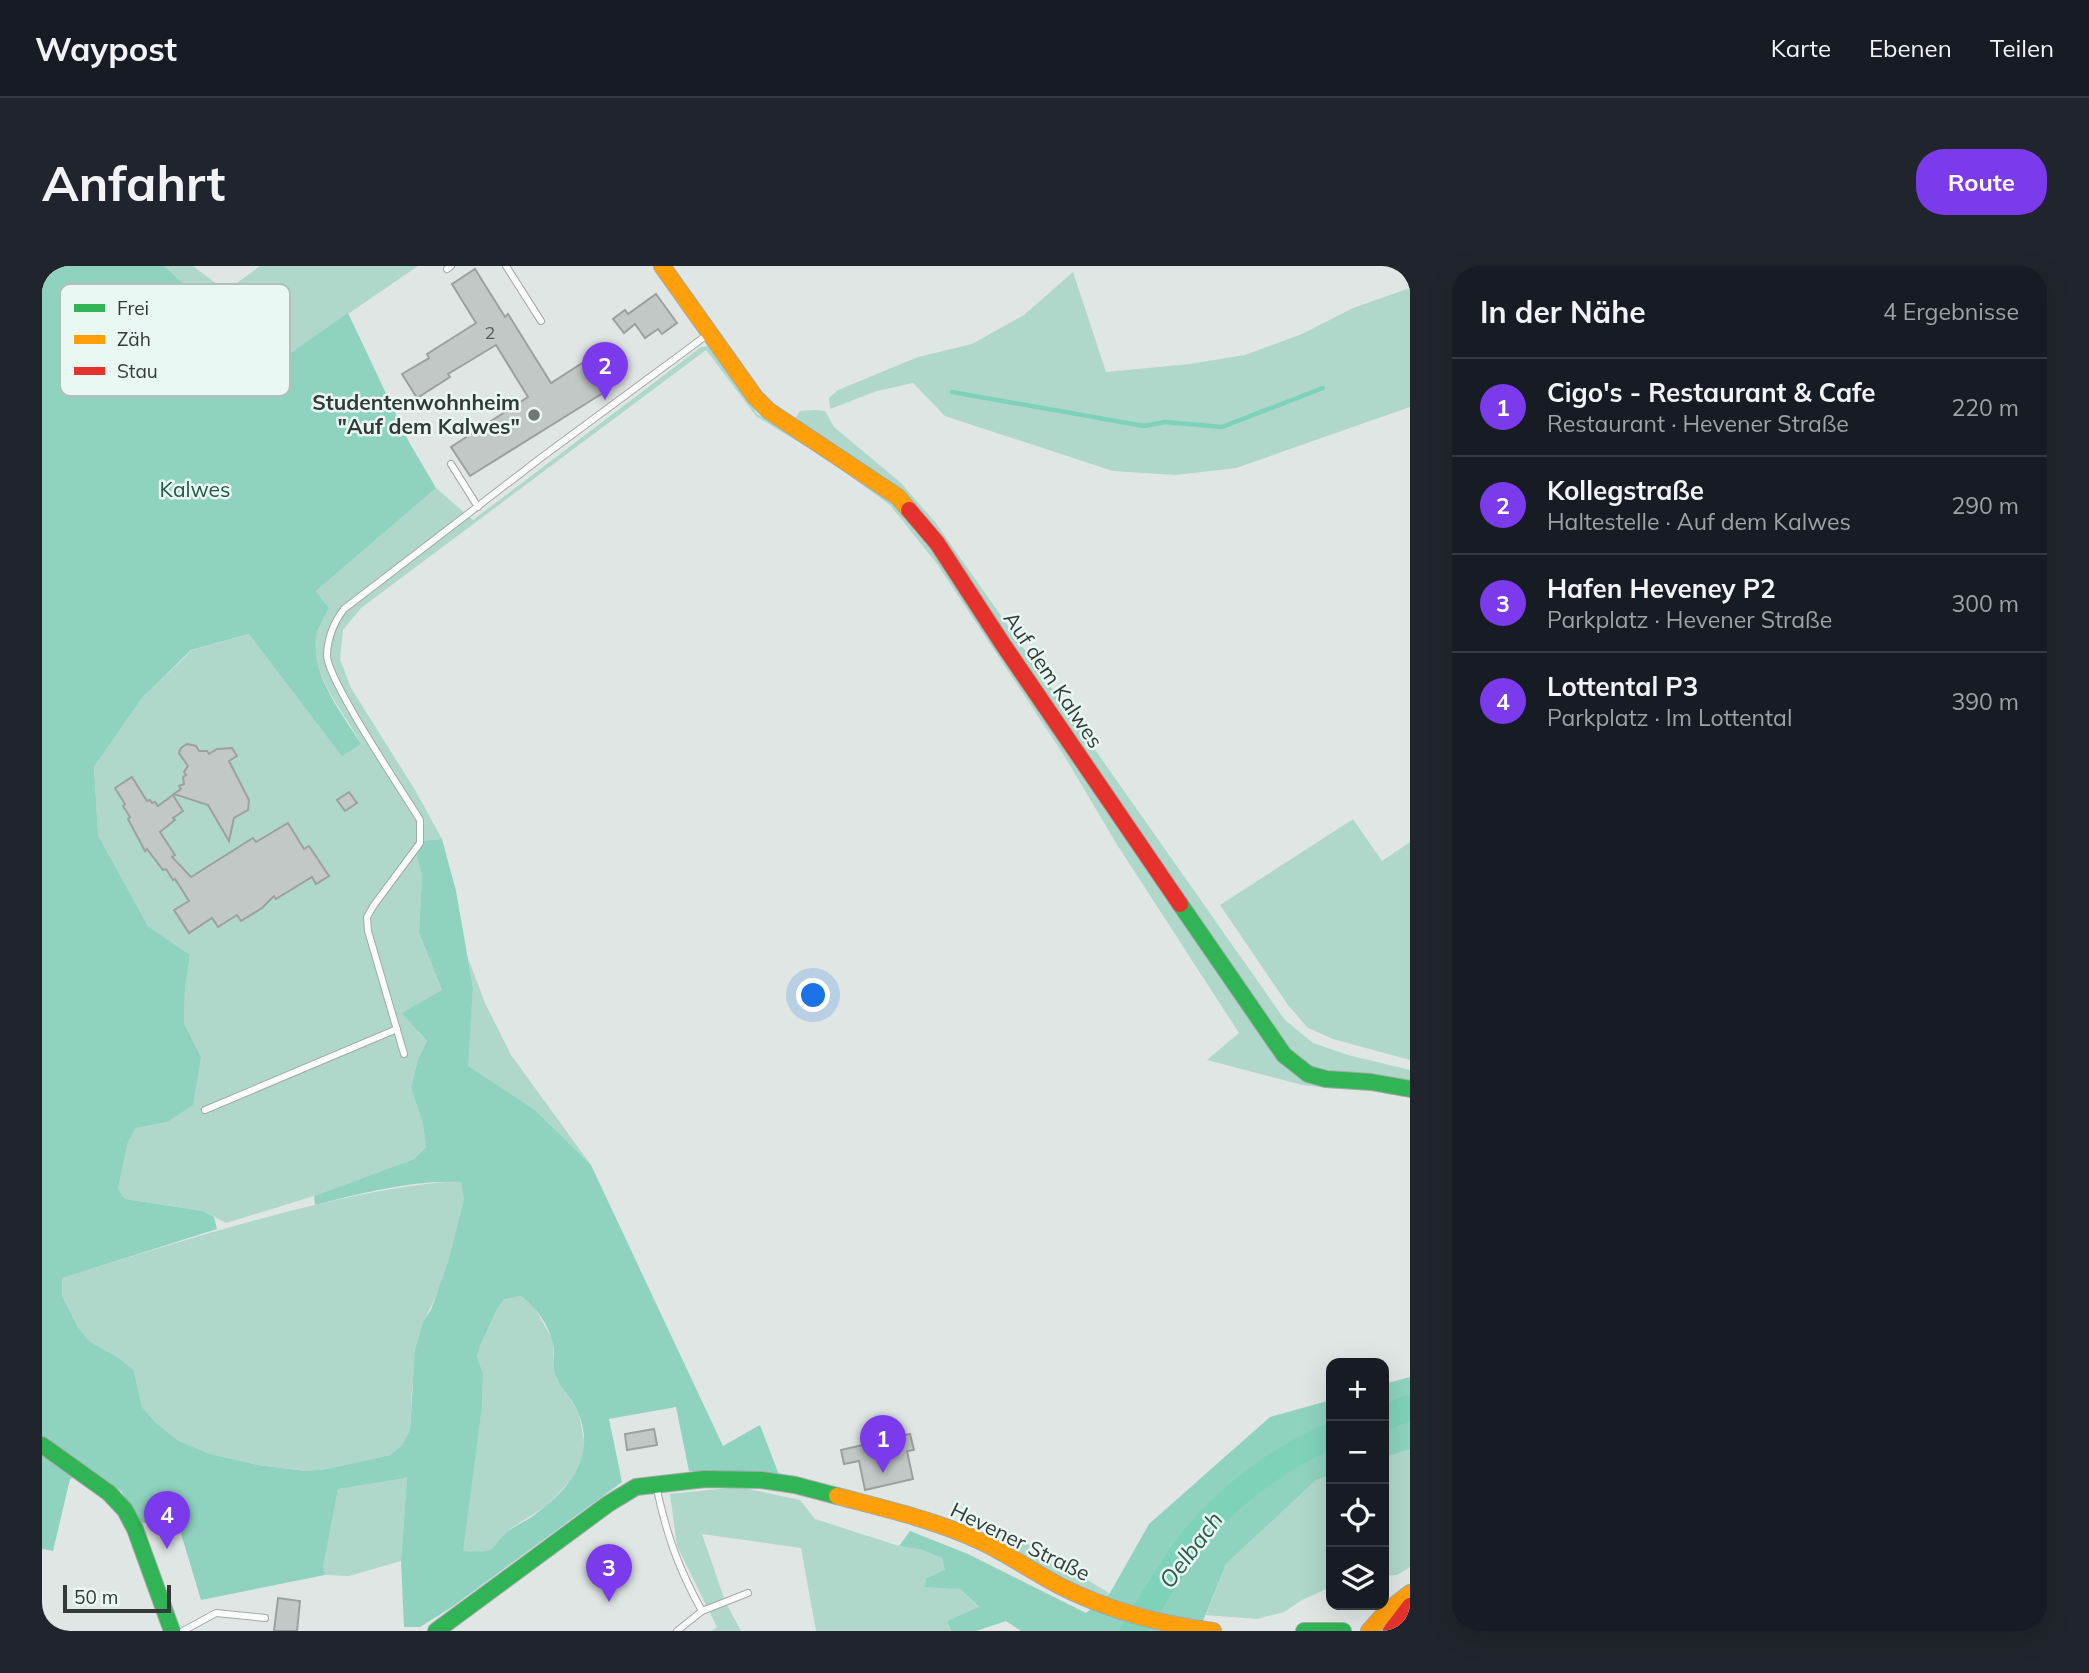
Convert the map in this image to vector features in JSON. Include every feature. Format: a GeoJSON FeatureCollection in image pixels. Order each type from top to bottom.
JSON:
{"type":"FeatureCollection","features":[{"type":"Feature","properties":{"kind":"street","name":"Auf dem Kalwes"},"geometry":{"type":"LineString","coordinates":[[662,266],[755,397],[769,411],[898,497],[937,542],[1002,643],[1284,1055],[1308,1074],[1325,1079],[1371,1082],[1410,1089]]}},
{"type":"Feature","properties":{"kind":"street"},"geometry":{"type":"LineString","coordinates":[[42,1445],[109,1493],[125,1510],[135,1529],[172,1631]]}},
{"type":"Feature","properties":{"kind":"street","name":"Hevener Straße"},"geometry":{"type":"LineString","coordinates":[[436,1631],[608,1504],[636,1487],[705,1479],[761,1480],[796,1485],[877,1505],[930,1521],[982,1542],[1060,1586],[1122,1613],[1172,1626],[1213,1631]]}},
{"type":"Feature","properties":{"kind":"street"},"geometry":{"type":"LineString","coordinates":[[1369,1631],[1387,1611],[1410,1593]]}},
{"type":"Feature","properties":{"kind":"street"},"geometry":{"type":"LineString","coordinates":[[1391,1631],[1410,1606]]}},
{"type":"Feature","properties":{"kind":"street"},"geometry":{"type":"LineString","coordinates":[[1304,1631],[1343,1631]]}},
{"type":"Feature","properties":{"kind":"lane"},"geometry":{"type":"LineString","coordinates":[[506,266],[541,321]]}},
{"type":"Feature","properties":{"kind":"lane"},"geometry":{"type":"LineString","coordinates":[[404,1054],[368,931],[367,917],[417,848],[422,830],[420,820],[335,682],[326,655],[333,624],[344,609],[542,457],[709,334]]}},
{"type":"Feature","properties":{"kind":"lane"},"geometry":{"type":"LineString","coordinates":[[452,464],[478,507]]}},
{"type":"Feature","properties":{"kind":"lane"},"geometry":{"type":"LineString","coordinates":[[205,1110],[397,1029]]}},
{"type":"Feature","properties":{"kind":"lane"},"geometry":{"type":"LineString","coordinates":[[656,1483],[670,1545],[702,1611]]}},
{"type":"Feature","properties":{"kind":"lane"},"geometry":{"type":"LineString","coordinates":[[677,1631],[702,1611],[748,1593]]}},
{"type":"Feature","properties":{"kind":"lane"},"geometry":{"type":"LineString","coordinates":[[183,1631],[216,1613],[265,1618]]}},
{"type":"Feature","properties":{"kind":"lane"},"geometry":{"type":"LineString","coordinates":[[42,1629],[49,1631]]}},
{"type":"Feature","properties":{"kind":"green space","name":"Kalwes"},"geometry":{"type":"Polygon","coordinates":[[[42,266],[164,266],[184,284],[60,284],[60,396],[290,396],[290,354],[348,313],[409,442],[436,488],[316,591],[329,608],[316,638],[316,653],[323,681],[361,744],[342,756],[249,634],[191,650],[142,698],[94,767],[98,835],[148,926],[190,955],[184,1023],[201,1057],[193,1105],[167,1122],[136,1128],[128,1142],[118,1189],[125,1199],[203,1211],[214,1217],[217,1229],[62,1278],[62,1296],[78,1327],[89,1341],[119,1358],[134,1371],[142,1407],[156,1423],[179,1441],[210,1454],[258,1465],[305,1471],[327,1469],[390,1455],[402,1445],[410,1430],[415,1350],[449,1259],[464,1200],[461,1182],[406,1185],[315,1205],[314,1196],[414,1159],[426,1147],[423,1124],[411,1088],[418,1059],[427,1041],[402,1013],[442,990],[419,933],[422,875],[413,842],[442,839],[456,891],[473,988],[468,1066],[535,1110],[591,1165],[723,1446],[760,1425],[779,1475],[689,1471],[676,1407],[609,1419],[622,1482],[452,1607],[420,1627],[404,1627],[401,1561],[407,1478],[338,1489],[323,1566],[325,1575],[201,1600],[179,1527],[138,1522],[122,1492],[93,1472],[70,1479],[53,1551],[42,1549],[42,266]],[[521,1296],[504,1299],[480,1346],[477,1357],[483,1373],[482,1407],[463,1551],[484,1552],[493,1548],[511,1529],[556,1497],[575,1473],[581,1460],[583,1429],[578,1412],[556,1376],[554,1347],[549,1330],[521,1296]]]}},
{"type":"Feature","properties":{"kind":"green space"},"geometry":{"type":"Polygon","coordinates":[[[164,266],[193,266],[217,284],[184,284],[164,266]]]}},
{"type":"Feature","properties":{"kind":"green space"},"geometry":{"type":"Polygon","coordinates":[[[260,266],[418,266],[290,354],[290,284],[236,284],[260,266]]]}},
{"type":"Feature","properties":{"kind":"green space"},"geometry":{"type":"Polygon","coordinates":[[[1073,272],[1106,372],[1190,364],[1245,355],[1302,334],[1353,308],[1410,288],[1410,407],[1236,468],[1176,475],[1113,471],[945,416],[913,383],[877,391],[830,409],[829,398],[838,390],[918,357],[972,344],[1024,315],[1073,272]]]}},
{"type":"Feature","properties":{"kind":"green space"},"geometry":{"type":"Polygon","coordinates":[[[709,346],[746,394],[757,414],[781,426],[874,486],[910,519],[1278,1057],[1379,1089],[1337,1089],[1302,1085],[1207,1060],[1239,1033],[1116,843],[1065,757],[937,564],[890,505],[828,460],[756,416],[706,350],[361,608],[343,630],[340,659],[351,688],[415,790],[442,839],[413,842],[422,875],[419,933],[442,990],[418,1032],[427,1041],[418,1059],[411,1088],[423,1124],[426,1147],[414,1159],[314,1196],[226,1223],[203,1211],[125,1199],[118,1189],[128,1142],[136,1128],[167,1122],[201,1057],[184,1023],[190,955],[148,926],[98,835],[94,767],[142,698],[192,650],[250,634],[342,755],[361,744],[319,668],[316,638],[329,608],[316,591],[436,488],[473,520],[701,347],[709,346]]]}},
{"type":"Feature","properties":{"kind":"green space"},"geometry":{"type":"Polygon","coordinates":[[[800,411],[825,411],[834,427],[901,483],[935,522],[1285,1020],[1313,1043],[1348,1055],[1410,1070],[1410,1082],[1320,1070],[1306,1064],[1284,1046],[941,538],[794,420],[800,411]]]}},
{"type":"Feature","properties":{"kind":"green space"},"geometry":{"type":"Polygon","coordinates":[[[1353,819],[1382,861],[1410,842],[1410,1060],[1333,1039],[1308,1028],[1288,1005],[1220,905],[1353,819]]]}},
{"type":"Feature","properties":{"kind":"green space"},"geometry":{"type":"Polygon","coordinates":[[[468,958],[485,1003],[511,1055],[591,1165],[535,1110],[467,1066],[473,988],[468,958]]]}},
{"type":"Feature","properties":{"kind":"green space"},"geometry":{"type":"Polygon","coordinates":[[[461,1181],[464,1198],[460,1224],[442,1279],[424,1320],[412,1389],[410,1430],[402,1445],[390,1455],[327,1469],[305,1471],[258,1465],[210,1454],[179,1441],[156,1423],[142,1407],[134,1371],[119,1358],[89,1341],[78,1327],[62,1296],[61,1278],[209,1233],[359,1195],[461,1181]]]}},
{"type":"Feature","properties":{"kind":"green space"},"geometry":{"type":"Polygon","coordinates":[[[521,1296],[533,1305],[553,1340],[554,1370],[557,1380],[579,1413],[585,1447],[581,1463],[571,1480],[546,1506],[510,1529],[495,1548],[483,1553],[462,1551],[482,1407],[483,1373],[477,1357],[504,1298],[521,1296]]]}},
{"type":"Feature","properties":{"kind":"green space"},"geometry":{"type":"Polygon","coordinates":[[[1410,1377],[1410,1449],[1389,1456],[1389,1421],[1389,1383],[1410,1377]]]}},
{"type":"Feature","properties":{"kind":"green space"},"geometry":{"type":"Polygon","coordinates":[[[1326,1401],[1326,1477],[1316,1480],[1226,1564],[1199,1631],[1021,1631],[1006,1621],[976,1631],[951,1631],[947,1621],[979,1607],[960,1589],[925,1587],[926,1578],[945,1570],[942,1558],[922,1550],[899,1546],[910,1531],[968,1554],[1086,1613],[1110,1593],[1149,1524],[1270,1417],[1326,1401]]]}},
{"type":"Feature","properties":{"kind":"green space"},"geometry":{"type":"Polygon","coordinates":[[[1410,1449],[1410,1567],[1397,1575],[1389,1576],[1389,1484],[1389,1456],[1410,1449]]]}},
{"type":"Feature","properties":{"kind":"green space"},"geometry":{"type":"Polygon","coordinates":[[[1326,1477],[1326,1589],[1284,1612],[1257,1619],[1206,1615],[1226,1564],[1316,1480],[1326,1477]]]}},
{"type":"Feature","properties":{"kind":"green space"},"geometry":{"type":"Polygon","coordinates":[[[407,1478],[401,1561],[349,1576],[325,1575],[322,1566],[338,1489],[407,1478]]]}},
{"type":"Feature","properties":{"kind":"green space"},"geometry":{"type":"Polygon","coordinates":[[[739,1487],[800,1500],[815,1519],[942,1558],[946,1570],[926,1578],[960,1589],[979,1608],[947,1621],[951,1631],[816,1631],[801,1548],[702,1534],[725,1601],[741,1631],[712,1631],[717,1627],[677,1546],[670,1494],[739,1487]]]}},
{"type":"Feature","properties":{"kind":"green space"},"geometry":{"type":"Polygon","coordinates":[[[999,1526],[1109,1593],[1102,1599],[993,1541],[999,1526]]]}},
{"type":"Feature","properties":{"kind":"building"},"geometry":{"type":"Polygon","coordinates":[[[475,269],[505,317],[508,314],[551,383],[584,362],[603,393],[470,476],[451,447],[528,397],[496,345],[448,374],[450,377],[417,398],[402,374],[429,358],[427,354],[476,323],[452,284],[475,269]]]}},
{"type":"Feature","properties":{"kind":"building"},"geometry":{"type":"Polygon","coordinates":[[[656,294],[677,323],[662,334],[658,329],[645,338],[635,324],[624,333],[613,319],[625,310],[628,314],[656,294]]]}},
{"type":"Feature","properties":{"kind":"building"},"geometry":{"type":"Polygon","coordinates":[[[187,744],[209,754],[217,749],[232,748],[237,756],[229,761],[249,800],[248,810],[234,818],[229,841],[208,805],[174,794],[181,789],[179,786],[184,784],[184,772],[188,766],[179,753],[187,744]]]}},
{"type":"Feature","properties":{"kind":"building"},"geometry":{"type":"Polygon","coordinates":[[[132,777],[147,801],[155,802],[158,806],[173,795],[183,811],[160,832],[175,855],[172,857],[191,877],[253,838],[256,842],[288,823],[304,849],[309,846],[329,876],[316,884],[312,877],[276,899],[274,896],[262,908],[241,921],[237,915],[218,927],[212,918],[189,933],[174,910],[189,901],[175,879],[173,880],[166,869],[163,870],[147,849],[145,851],[128,819],[130,817],[123,806],[125,804],[115,788],[132,777]]]}},
{"type":"Feature","properties":{"kind":"building"},"geometry":{"type":"Polygon","coordinates":[[[349,792],[357,803],[345,811],[337,800],[349,792]]]}},
{"type":"Feature","properties":{"kind":"building"},"geometry":{"type":"Polygon","coordinates":[[[654,1429],[657,1445],[627,1450],[625,1434],[654,1429]]]}},
{"type":"Feature","properties":{"kind":"building"},"geometry":{"type":"Polygon","coordinates":[[[910,1434],[914,1450],[907,1451],[913,1479],[865,1490],[859,1461],[844,1464],[841,1450],[910,1434]]]}},
{"type":"Feature","properties":{"kind":"building"},"geometry":{"type":"Polygon","coordinates":[[[278,1598],[300,1601],[297,1631],[274,1631],[278,1598]]]}},
{"type":"Feature","properties":{"kind":"waterway"},"geometry":{"type":"LineString","coordinates":[[952,392],[1144,426],[1165,422],[1222,427],[1323,388]]}},
{"type":"Feature","properties":{"kind":"waterway","name":"Oelbach"},"geometry":{"type":"LineString","coordinates":[[1389,1415],[1410,1408]]}},
{"type":"Feature","properties":{"kind":"waterway","name":"Oelbach"},"geometry":{"type":"LineString","coordinates":[[1133,1631],[1187,1548],[1223,1507],[1275,1466],[1326,1438]]}},
{"type":"Feature","properties":{"kind":"traffic: fast"},"geometry":{"type":"LineString","coordinates":[[1180,904],[1284,1055],[1308,1074],[1326,1079],[1371,1082],[1410,1089]]}},
{"type":"Feature","properties":{"kind":"traffic: fast"},"geometry":{"type":"LineString","coordinates":[[42,1445],[109,1493],[125,1510],[135,1529],[172,1631]]}},
{"type":"Feature","properties":{"kind":"traffic: fast"},"geometry":{"type":"LineString","coordinates":[[436,1631],[608,1504],[636,1487],[705,1479],[761,1480],[795,1485],[837,1496]]}},
{"type":"Feature","properties":{"kind":"traffic: fast"},"geometry":{"type":"LineString","coordinates":[[1304,1631],[1343,1631]]}},
{"type":"Feature","properties":{"kind":"traffic: slow"},"geometry":{"type":"LineString","coordinates":[[662,266],[755,397],[769,411],[898,497],[909,510]]}},
{"type":"Feature","properties":{"kind":"traffic: slow"},"geometry":{"type":"LineString","coordinates":[[837,1496],[946,1527],[980,1541],[1078,1595],[1116,1609],[1173,1625],[1213,1631]]}},
{"type":"Feature","properties":{"kind":"traffic: slow"},"geometry":{"type":"LineString","coordinates":[[1369,1631],[1387,1611],[1410,1593]]}},
{"type":"Feature","properties":{"kind":"traffic: jam"},"geometry":{"type":"LineString","coordinates":[[909,510],[937,543],[1180,904]]}},
{"type":"Feature","properties":{"kind":"traffic: jam"},"geometry":{"type":"LineString","coordinates":[[1391,1631],[1410,1606]]}},
{"type":"Feature","properties":{"kind":"place","name":"Kollegstraße"},"geometry":{"type":"Point","coordinates":[605,400]}},
{"type":"Feature","properties":{"kind":"place","name":"Studentenwohnheim \"Auf dem Kalwes\""},"geometry":{"type":"Point","coordinates":[534,415]}},
{"type":"Feature","properties":{"kind":"place","name":"Cigo's - Restaurant & Cafe"},"geometry":{"type":"Point","coordinates":[883,1473]}},
{"type":"Feature","properties":{"kind":"place","name":"Lottental P3"},"geometry":{"type":"Point","coordinates":[167,1549]}},
{"type":"Feature","properties":{"kind":"place","name":"Hafen Heveney P2"},"geometry":{"type":"Point","coordinates":[609,1602]}}]}
